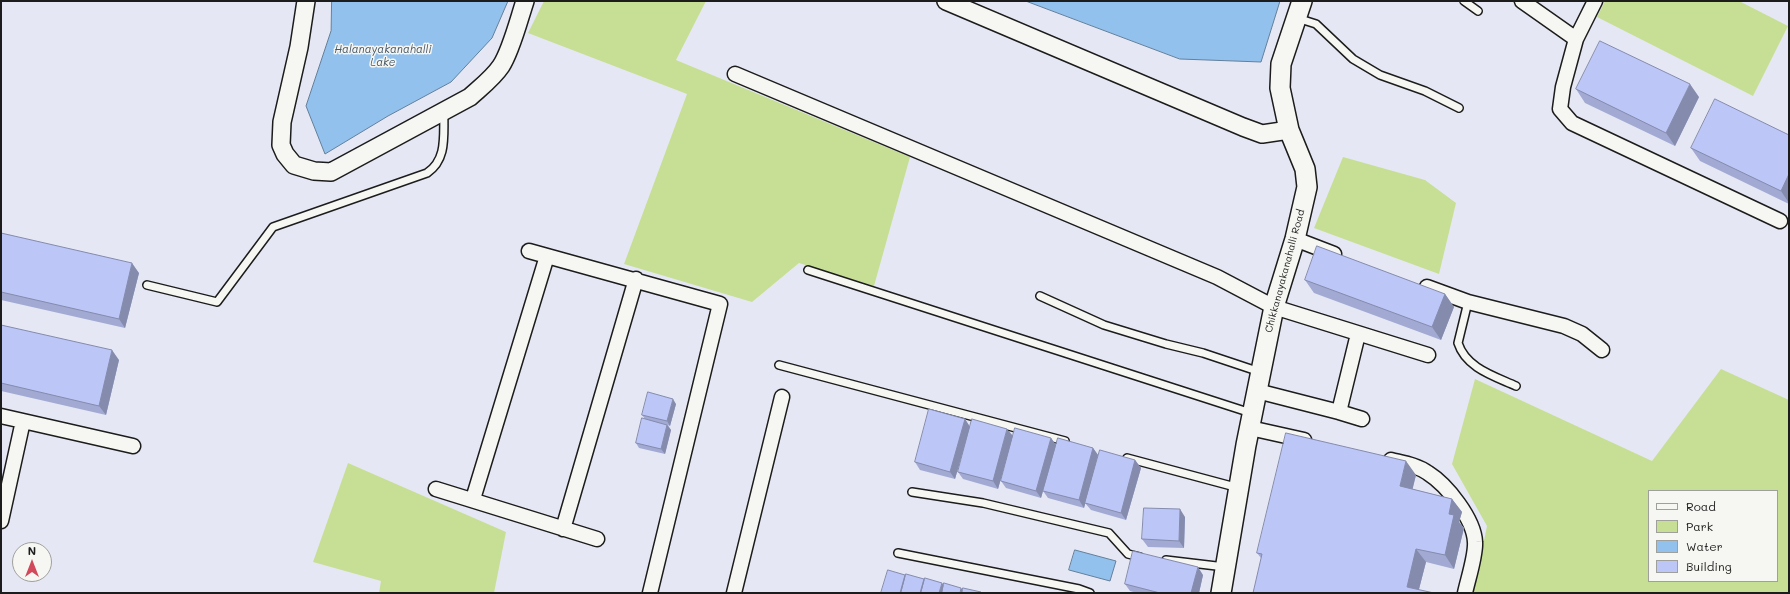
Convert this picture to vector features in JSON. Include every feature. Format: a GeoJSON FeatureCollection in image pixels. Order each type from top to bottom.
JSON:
{"type":"FeatureCollection","features":[{"type":"Feature","properties":{"kind":"main road","name":"Chikkanayakanahalli Road"},"geometry":{"type":"LineString","coordinates":[[1221,593],[1251,421],[1274,307],[1295,239],[1307,187],[1305,169],[1289,130],[1280,88],[1281,64],[1299,10]]}},
{"type":"Feature","properties":{"kind":"street"},"geometry":{"type":"LineString","coordinates":[[306,1],[299,47],[280,134],[281,145],[285,154],[294,165],[314,171],[331,172],[470,97],[487,83],[501,66],[507,54],[525,1]]}},
{"type":"Feature","properties":{"kind":"street"},"geometry":{"type":"LineString","coordinates":[[946,1],[1243,127],[1262,134],[1289,130]]}},
{"type":"Feature","properties":{"kind":"street"},"geometry":{"type":"LineString","coordinates":[[1522,1],[1576,39]]}},
{"type":"Feature","properties":{"kind":"street"},"geometry":{"type":"LineString","coordinates":[[1595,1],[1576,39],[1560,109],[1572,123],[1780,221]]}},
{"type":"Feature","properties":{"kind":"street"},"geometry":{"type":"LineString","coordinates":[[735,74],[1217,277],[1274,307],[1428,355]]}},
{"type":"Feature","properties":{"kind":"street"},"geometry":{"type":"LineString","coordinates":[[1295,239],[1346,258]]}},
{"type":"Feature","properties":{"kind":"street"},"geometry":{"type":"LineString","coordinates":[[529,251],[636,279],[720,304],[650,593]]}},
{"type":"Feature","properties":{"kind":"street"},"geometry":{"type":"LineString","coordinates":[[472,499],[547,256]]}},
{"type":"Feature","properties":{"kind":"street"},"geometry":{"type":"LineString","coordinates":[[563,529],[636,279]]}},
{"type":"Feature","properties":{"kind":"street"},"geometry":{"type":"LineString","coordinates":[[1418,284],[1468,302],[1564,326],[1582,334],[1602,350]]}},
{"type":"Feature","properties":{"kind":"street"},"geometry":{"type":"LineString","coordinates":[[1340,412],[1358,334]]}},
{"type":"Feature","properties":{"kind":"street"},"geometry":{"type":"LineString","coordinates":[[1257,391],[1362,419]]}},
{"type":"Feature","properties":{"kind":"street"},"geometry":{"type":"LineString","coordinates":[[734,593],[782,397]]}},
{"type":"Feature","properties":{"kind":"street"},"geometry":{"type":"LineString","coordinates":[[1,416],[133,446]]}},
{"type":"Feature","properties":{"kind":"street"},"geometry":{"type":"LineString","coordinates":[[1,521],[23,421]]}},
{"type":"Feature","properties":{"kind":"street"},"geometry":{"type":"LineString","coordinates":[[1251,421],[1316,443]]}},
{"type":"Feature","properties":{"kind":"street"},"geometry":{"type":"LineString","coordinates":[[1378,457],[1416,466],[1428,472],[1439,482],[1468,518],[1473,528],[1475,543],[1465,593]]}},
{"type":"Feature","properties":{"kind":"street"},"geometry":{"type":"LineString","coordinates":[[436,489],[597,539]]}},
{"type":"Feature","properties":{"kind":"lane"},"geometry":{"type":"LineString","coordinates":[[1464,1],[1478,11]]}},
{"type":"Feature","properties":{"kind":"lane"},"geometry":{"type":"LineString","coordinates":[[1299,10],[1353,59],[1380,75],[1425,91],[1459,108]]}},
{"type":"Feature","properties":{"kind":"lane"},"geometry":{"type":"LineString","coordinates":[[147,285],[217,302],[273,227],[427,174],[433,170],[442,154],[444,111]]}},
{"type":"Feature","properties":{"kind":"lane"},"geometry":{"type":"LineString","coordinates":[[808,270],[1251,421]]}},
{"type":"Feature","properties":{"kind":"lane"},"geometry":{"type":"LineString","coordinates":[[1040,296],[1104,325],[1166,344],[1203,353],[1261,372]]}},
{"type":"Feature","properties":{"kind":"lane"},"geometry":{"type":"LineString","coordinates":[[1468,302],[1458,343],[1460,349],[1479,370],[1516,386]]}},
{"type":"Feature","properties":{"kind":"lane"},"geometry":{"type":"LineString","coordinates":[[779,364],[1071,443]]}},
{"type":"Feature","properties":{"kind":"lane"},"geometry":{"type":"LineString","coordinates":[[1117,455],[1239,488]]}},
{"type":"Feature","properties":{"kind":"lane"},"geometry":{"type":"LineString","coordinates":[[912,492],[983,503],[1109,533],[1128,554],[1155,559],[1226,567]]}},
{"type":"Feature","properties":{"kind":"lane"},"geometry":{"type":"LineString","coordinates":[[898,552],[1079,589],[1090,593]]}},
{"type":"Feature","properties":{"kind":"green space"},"geometry":{"type":"Polygon","coordinates":[[[544,1],[706,1],[676,60],[910,157],[874,286],[799,263],[752,302],[624,264],[687,94],[528,33],[544,1]]]}},
{"type":"Feature","properties":{"kind":"green space"},"geometry":{"type":"Polygon","coordinates":[[[1605,1],[1739,1],[1788,26],[1753,96],[1597,17],[1605,1]]]}},
{"type":"Feature","properties":{"kind":"green space"},"geometry":{"type":"Polygon","coordinates":[[[1343,157],[1425,180],[1456,203],[1439,274],[1314,228],[1343,157]]]}},
{"type":"Feature","properties":{"kind":"green space"},"geometry":{"type":"Polygon","coordinates":[[[1721,369],[1789,400],[1789,593],[1473,593],[1487,526],[1452,464],[1475,379],[1652,461],[1721,369]]]}},
{"type":"Feature","properties":{"kind":"green space"},"geometry":{"type":"Polygon","coordinates":[[[348,463],[506,532],[494,593],[379,593],[381,581],[313,562],[348,463]]]}},
{"type":"Feature","properties":{"kind":"water","name":"Halanayakanahalli Lake"},"geometry":{"type":"Polygon","coordinates":[[[332,1],[508,1],[492,38],[451,82],[388,116],[325,154],[306,106],[331,31],[332,1]]]}},
{"type":"Feature","properties":{"kind":"water"},"geometry":{"type":"Polygon","coordinates":[[[1026,1],[1280,1],[1261,62],[1180,59],[1026,1]]]}},
{"type":"Feature","properties":{"kind":"water"},"geometry":{"type":"Polygon","coordinates":[[[1075,550],[1116,561],[1110,581],[1069,570],[1075,550]]]}},
{"type":"Feature","properties":{"kind":"building"},"geometry":{"type":"Polygon","coordinates":[[[1600,41],[1690,84],[1666,133],[1576,89],[1600,41]]]}},
{"type":"Feature","properties":{"kind":"building"},"geometry":{"type":"Polygon","coordinates":[[[1715,99],[1789,135],[1789,174],[1781,191],[1691,148],[1715,99]]]}},
{"type":"Feature","properties":{"kind":"building"},"geometry":{"type":"Polygon","coordinates":[[[1,233],[132,263],[119,319],[1,292],[1,233]]]}},
{"type":"Feature","properties":{"kind":"building"},"geometry":{"type":"Polygon","coordinates":[[[1317,246],[1445,294],[1432,327],[1305,280],[1317,246]]]}},
{"type":"Feature","properties":{"kind":"building"},"geometry":{"type":"Polygon","coordinates":[[[1,325],[112,350],[99,406],[1,383],[1,325]]]}},
{"type":"Feature","properties":{"kind":"building"},"geometry":{"type":"Polygon","coordinates":[[[648,392],[673,399],[667,421],[642,415],[648,392]]]}},
{"type":"Feature","properties":{"kind":"building"},"geometry":{"type":"Polygon","coordinates":[[[929,409],[965,419],[950,472],[915,462],[929,409]]]}},
{"type":"Feature","properties":{"kind":"building"},"geometry":{"type":"Polygon","coordinates":[[[642,418],[667,425],[661,449],[636,443],[642,418]]]}},
{"type":"Feature","properties":{"kind":"building"},"geometry":{"type":"Polygon","coordinates":[[[972,419],[1007,429],[993,481],[958,472],[972,419]]]}},
{"type":"Feature","properties":{"kind":"building"},"geometry":{"type":"Polygon","coordinates":[[[1015,428],[1051,438],[1036,491],[1001,481],[1015,428]]]}},
{"type":"Feature","properties":{"kind":"building"},"geometry":{"type":"Polygon","coordinates":[[[1286,433],[1406,461],[1400,486],[1452,499],[1449,514],[1454,515],[1445,555],[1416,549],[1407,587],[1434,593],[1253,593],[1262,554],[1257,553],[1286,433]]]}},
{"type":"Feature","properties":{"kind":"building"},"geometry":{"type":"Polygon","coordinates":[[[1058,438],[1093,448],[1079,500],[1043,491],[1058,438]]]}},
{"type":"Feature","properties":{"kind":"building"},"geometry":{"type":"Polygon","coordinates":[[[1100,450],[1135,460],[1121,513],[1085,503],[1100,450]]]}},
{"type":"Feature","properties":{"kind":"building"},"geometry":{"type":"Polygon","coordinates":[[[1144,508],[1180,509],[1179,541],[1142,539],[1144,508]]]}},
{"type":"Feature","properties":{"kind":"building"},"geometry":{"type":"Polygon","coordinates":[[[1133,551],[1198,567],[1191,593],[1160,593],[1125,584],[1133,551]]]}},
{"type":"Feature","properties":{"kind":"building"},"geometry":{"type":"Polygon","coordinates":[[[888,570],[905,575],[900,593],[881,593],[888,570]]]}},
{"type":"Feature","properties":{"kind":"building"},"geometry":{"type":"Polygon","coordinates":[[[906,574],[924,579],[920,593],[901,593],[906,574]]]}},
{"type":"Feature","properties":{"kind":"building"},"geometry":{"type":"Polygon","coordinates":[[[925,578],[942,583],[939,593],[921,593],[925,578]]]}},
{"type":"Feature","properties":{"kind":"building"},"geometry":{"type":"Polygon","coordinates":[[[944,583],[961,588],[960,593],[942,593],[944,583]]]}},
{"type":"Feature","properties":{"kind":"building"},"geometry":{"type":"Polygon","coordinates":[[[963,588],[981,592],[962,593],[963,588]]]}}]}
